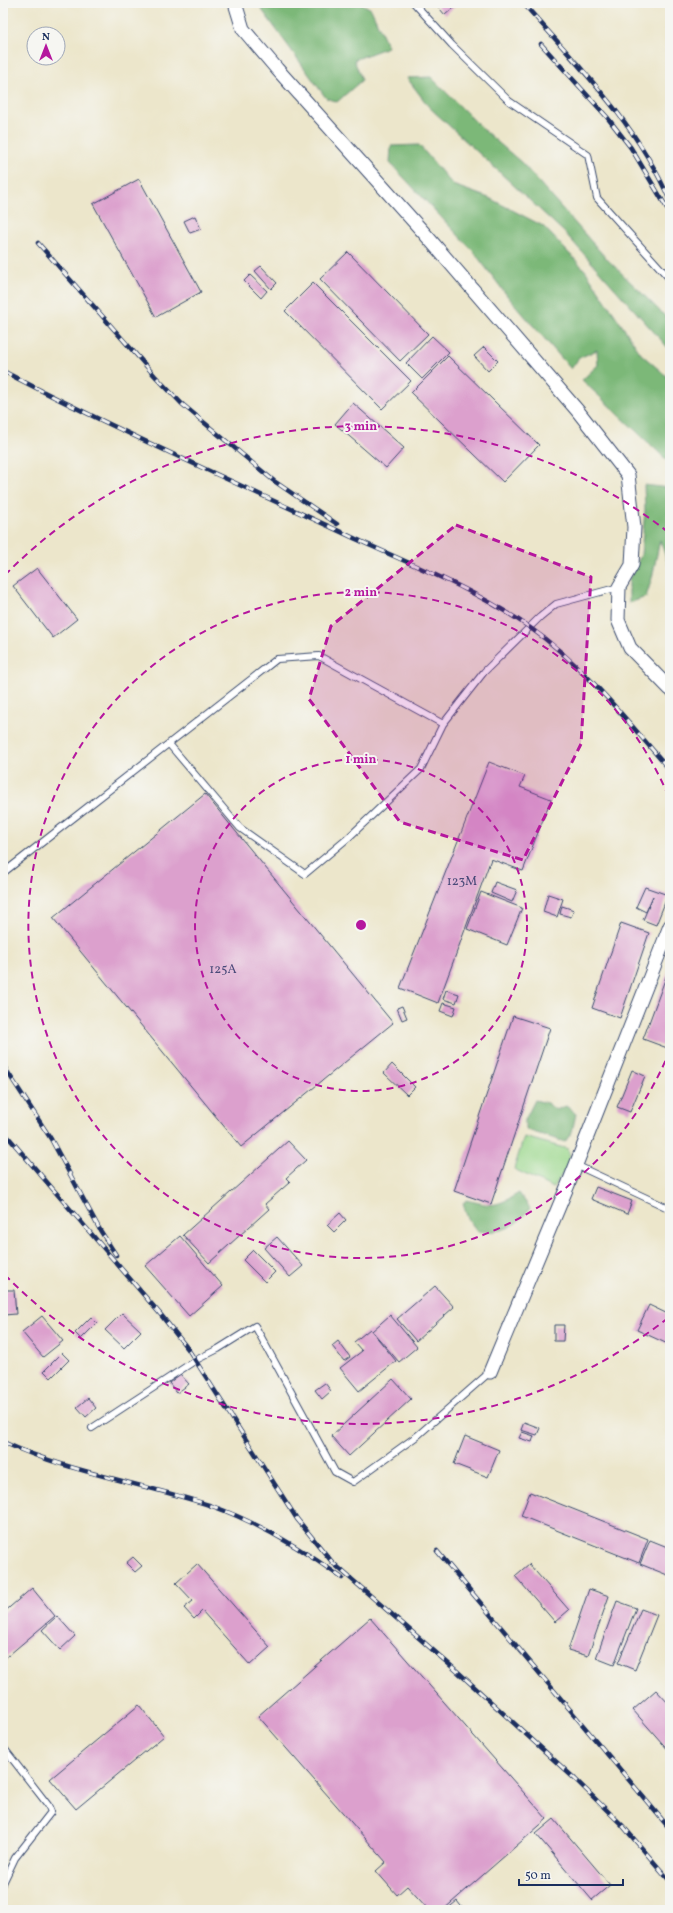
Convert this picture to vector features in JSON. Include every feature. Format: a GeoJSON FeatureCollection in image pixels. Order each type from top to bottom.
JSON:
{"type":"FeatureCollection","features":[{"type":"Feature","properties":{"kind":"street"},"geometry":{"type":"LineString","coordinates":[[235,3],[244,29],[277,69],[450,263],[577,410],[628,475],[634,527],[632,565],[620,587],[618,620],[630,648],[670,689]]}},
{"type":"Feature","properties":{"kind":"street"},"geometry":{"type":"LineString","coordinates":[[490,1372],[576,1165],[670,926]]}},
{"type":"Feature","properties":{"kind":"lane"},"geometry":{"type":"LineString","coordinates":[[414,3],[452,45],[509,101],[588,155],[597,198],[670,280]]}},
{"type":"Feature","properties":{"kind":"lane"},"geometry":{"type":"LineString","coordinates":[[168,744],[240,828],[305,874],[348,838],[421,769],[443,724],[484,672],[548,609],[566,601],[620,587]]}},
{"type":"Feature","properties":{"kind":"lane"},"geometry":{"type":"LineString","coordinates":[[3,873],[276,659],[319,656],[443,724]]}},
{"type":"Feature","properties":{"kind":"lane"},"geometry":{"type":"LineString","coordinates":[[576,1165],[670,1209]]}},
{"type":"Feature","properties":{"kind":"lane"},"geometry":{"type":"LineString","coordinates":[[92,1428],[196,1360],[218,1349],[255,1326],[335,1472],[353,1482],[417,1436],[490,1372]]}},
{"type":"Feature","properties":{"kind":"lane"},"geometry":{"type":"LineString","coordinates":[[3,1748],[48,1805],[51,1812],[15,1858],[3,1883]]}},
{"type":"Feature","properties":{"kind":"highlighted area"},"geometry":{"type":"Polygon","coordinates":[[[456,525],[591,577],[581,744],[523,860],[400,822],[309,699],[331,626],[456,525]]]}},
{"type":"Feature","properties":{"kind":"green space"},"geometry":{"type":"Polygon","coordinates":[[[257,3],[361,3],[371,9],[388,47],[354,60],[362,80],[337,102],[326,98],[257,3]]]}},
{"type":"Feature","properties":{"kind":"green space"},"geometry":{"type":"Polygon","coordinates":[[[431,77],[486,132],[522,163],[605,257],[670,321],[670,350],[565,233],[429,107],[407,78],[431,77]]]}},
{"type":"Feature","properties":{"kind":"green space"},"geometry":{"type":"Polygon","coordinates":[[[419,145],[453,185],[489,198],[543,226],[585,270],[641,354],[670,379],[670,463],[582,380],[598,365],[597,350],[579,358],[571,369],[509,298],[473,251],[390,163],[391,146],[419,145]]]}},
{"type":"Feature","properties":{"kind":"green space"},"geometry":{"type":"Polygon","coordinates":[[[644,485],[670,488],[670,570],[660,540],[652,578],[646,597],[629,603],[629,579],[641,555],[645,510],[644,485]]]}},
{"type":"Feature","properties":{"kind":"green space"},"geometry":{"type":"Polygon","coordinates":[[[535,1100],[547,1103],[556,1110],[566,1106],[576,1114],[572,1132],[565,1142],[527,1130],[524,1122],[535,1100]]]}},
{"type":"Feature","properties":{"kind":"green space"},"geometry":{"type":"Polygon","coordinates":[[[524,1137],[568,1149],[571,1161],[553,1188],[514,1169],[524,1137]]]}},
{"type":"Feature","properties":{"kind":"green space"},"geometry":{"type":"Polygon","coordinates":[[[519,1193],[530,1208],[513,1225],[501,1230],[478,1232],[468,1219],[463,1204],[466,1200],[482,1204],[493,1204],[504,1201],[519,1193]]]}},
{"type":"Feature","properties":{"kind":"building"},"geometry":{"type":"Polygon","coordinates":[[[435,3],[459,3],[445,15],[435,3]]]}},
{"type":"Feature","properties":{"kind":"building"},"geometry":{"type":"Polygon","coordinates":[[[139,179],[201,292],[156,317],[93,204],[139,179]]]}},
{"type":"Feature","properties":{"kind":"building"},"geometry":{"type":"Polygon","coordinates":[[[195,216],[201,229],[190,233],[184,221],[195,216]]]}},
{"type":"Feature","properties":{"kind":"building"},"geometry":{"type":"Polygon","coordinates":[[[348,252],[428,334],[400,361],[320,279],[348,252]]]}},
{"type":"Feature","properties":{"kind":"building"},"geometry":{"type":"Polygon","coordinates":[[[261,266],[277,283],[271,289],[255,271],[261,266]]]}},
{"type":"Feature","properties":{"kind":"building"},"geometry":{"type":"Polygon","coordinates":[[[250,275],[267,291],[261,298],[244,281],[250,275]]]}},
{"type":"Feature","properties":{"kind":"building"},"geometry":{"type":"Polygon","coordinates":[[[313,283],[411,381],[382,409],[285,311],[313,283]]]}},
{"type":"Feature","properties":{"kind":"building"},"geometry":{"type":"Polygon","coordinates":[[[432,336],[449,352],[422,379],[406,363],[432,336]]]}},
{"type":"Feature","properties":{"kind":"building"},"geometry":{"type":"Polygon","coordinates":[[[484,347],[498,361],[488,371],[474,356],[484,347]]]}},
{"type":"Feature","properties":{"kind":"building"},"geometry":{"type":"Polygon","coordinates":[[[448,356],[539,445],[503,482],[411,393],[448,356]]]}},
{"type":"Feature","properties":{"kind":"building"},"geometry":{"type":"Polygon","coordinates":[[[353,403],[404,448],[386,468],[335,424],[353,403]]]}},
{"type":"Feature","properties":{"kind":"building"},"geometry":{"type":"Polygon","coordinates":[[[37,568],[77,619],[53,638],[13,586],[37,568]]]}},
{"type":"Feature","properties":{"kind":"building"},"geometry":{"type":"Polygon","coordinates":[[[489,762],[525,776],[520,787],[551,799],[523,871],[491,859],[438,1003],[400,988],[489,762]]]}},
{"type":"Feature","properties":{"kind":"building"},"geometry":{"type":"Polygon","coordinates":[[[205,794],[393,1023],[241,1147],[53,918],[205,794]]]}},
{"type":"Feature","properties":{"kind":"building"},"geometry":{"type":"Polygon","coordinates":[[[495,882],[517,890],[512,902],[491,893],[495,882]]]}},
{"type":"Feature","properties":{"kind":"building"},"geometry":{"type":"Polygon","coordinates":[[[645,887],[668,895],[656,925],[643,920],[653,896],[646,912],[636,907],[645,887]]]}},
{"type":"Feature","properties":{"kind":"building"},"geometry":{"type":"Polygon","coordinates":[[[481,892],[522,908],[507,945],[467,929],[481,892]]]}},
{"type":"Feature","properties":{"kind":"building"},"geometry":{"type":"Polygon","coordinates":[[[548,894],[563,899],[557,917],[543,912],[548,894]]]}},
{"type":"Feature","properties":{"kind":"building"},"geometry":{"type":"Polygon","coordinates":[[[562,906],[574,910],[571,917],[560,914],[562,906]]]}},
{"type":"Feature","properties":{"kind":"building"},"geometry":{"type":"Polygon","coordinates":[[[621,923],[649,933],[620,1018],[592,1008],[621,923]]]}},
{"type":"Feature","properties":{"kind":"building"},"geometry":{"type":"Polygon","coordinates":[[[670,966],[670,1049],[643,1039],[670,966]]]}},
{"type":"Feature","properties":{"kind":"building"},"geometry":{"type":"Polygon","coordinates":[[[446,990],[459,994],[456,1003],[443,999],[446,990]]]}},
{"type":"Feature","properties":{"kind":"building"},"geometry":{"type":"Polygon","coordinates":[[[443,1003],[456,1007],[453,1016],[440,1011],[443,1003]]]}},
{"type":"Feature","properties":{"kind":"building"},"geometry":{"type":"Polygon","coordinates":[[[402,1006],[407,1018],[402,1020],[397,1008],[402,1006]]]}},
{"type":"Feature","properties":{"kind":"building"},"geometry":{"type":"Polygon","coordinates":[[[513,1016],[550,1028],[491,1204],[454,1191],[513,1016]]]}},
{"type":"Feature","properties":{"kind":"building"},"geometry":{"type":"Polygon","coordinates":[[[392,1064],[415,1087],[407,1095],[384,1073],[392,1064]]]}},
{"type":"Feature","properties":{"kind":"building"},"geometry":{"type":"Polygon","coordinates":[[[632,1070],[645,1076],[630,1112],[617,1107],[632,1070]]]}},
{"type":"Feature","properties":{"kind":"building"},"geometry":{"type":"Polygon","coordinates":[[[288,1141],[306,1160],[286,1178],[290,1182],[265,1204],[269,1209],[209,1263],[183,1235],[288,1141]]]}},
{"type":"Feature","properties":{"kind":"building"},"geometry":{"type":"Polygon","coordinates":[[[596,1187],[632,1201],[627,1214],[591,1199],[596,1187]]]}},
{"type":"Feature","properties":{"kind":"building"},"geometry":{"type":"Polygon","coordinates":[[[340,1213],[346,1220],[334,1232],[327,1225],[340,1213]]]}},
{"type":"Feature","properties":{"kind":"building"},"geometry":{"type":"Polygon","coordinates":[[[180,1236],[223,1286],[189,1316],[145,1266],[180,1236]]]}},
{"type":"Feature","properties":{"kind":"building"},"geometry":{"type":"Polygon","coordinates":[[[277,1237],[303,1266],[290,1277],[264,1248],[277,1237]]]}},
{"type":"Feature","properties":{"kind":"building"},"geometry":{"type":"Polygon","coordinates":[[[253,1250],[275,1272],[265,1282],[243,1260],[253,1250]]]}},
{"type":"Feature","properties":{"kind":"building"},"geometry":{"type":"Polygon","coordinates":[[[435,1286],[454,1307],[416,1341],[397,1319],[435,1286]]]}},
{"type":"Feature","properties":{"kind":"building"},"geometry":{"type":"Polygon","coordinates":[[[3,1290],[14,1290],[16,1314],[4,1315],[3,1290]]]}},
{"type":"Feature","properties":{"kind":"building"},"geometry":{"type":"Polygon","coordinates":[[[649,1305],[670,1315],[670,1345],[637,1330],[649,1305]]]}},
{"type":"Feature","properties":{"kind":"building"},"geometry":{"type":"Polygon","coordinates":[[[122,1313],[141,1331],[124,1348],[105,1330],[122,1313]]]}},
{"type":"Feature","properties":{"kind":"building"},"geometry":{"type":"Polygon","coordinates":[[[390,1315],[417,1347],[399,1362],[372,1331],[390,1315]]]}},
{"type":"Feature","properties":{"kind":"building"},"geometry":{"type":"Polygon","coordinates":[[[42,1316],[63,1341],[43,1357],[22,1332],[42,1316]]]}},
{"type":"Feature","properties":{"kind":"building"},"geometry":{"type":"Polygon","coordinates":[[[91,1317],[97,1323],[81,1339],[75,1333],[91,1317]]]}},
{"type":"Feature","properties":{"kind":"building"},"geometry":{"type":"Polygon","coordinates":[[[554,1325],[564,1325],[563,1341],[554,1341],[554,1325]]]}},
{"type":"Feature","properties":{"kind":"building"},"geometry":{"type":"Polygon","coordinates":[[[370,1329],[396,1361],[359,1391],[340,1368],[362,1351],[354,1342],[370,1329]]]}},
{"type":"Feature","properties":{"kind":"building"},"geometry":{"type":"Polygon","coordinates":[[[338,1341],[350,1357],[344,1361],[332,1346],[338,1341]]]}},
{"type":"Feature","properties":{"kind":"building"},"geometry":{"type":"Polygon","coordinates":[[[62,1353],[69,1360],[51,1378],[44,1371],[62,1353]]]}},
{"type":"Feature","properties":{"kind":"building"},"geometry":{"type":"Polygon","coordinates":[[[180,1374],[189,1384],[177,1393],[169,1383],[180,1374]]]}},
{"type":"Feature","properties":{"kind":"building"},"geometry":{"type":"Polygon","coordinates":[[[393,1379],[411,1399],[349,1456],[331,1436],[393,1379]]]}},
{"type":"Feature","properties":{"kind":"building"},"geometry":{"type":"Polygon","coordinates":[[[325,1383],[331,1391],[322,1399],[315,1390],[325,1383]]]}},
{"type":"Feature","properties":{"kind":"building"},"geometry":{"type":"Polygon","coordinates":[[[88,1398],[96,1408],[86,1417],[77,1407],[88,1398]]]}},
{"type":"Feature","properties":{"kind":"building"},"geometry":{"type":"Polygon","coordinates":[[[524,1422],[540,1428],[537,1435],[521,1430],[524,1422]]]}},
{"type":"Feature","properties":{"kind":"building"},"geometry":{"type":"Polygon","coordinates":[[[522,1432],[534,1436],[532,1442],[519,1438],[522,1432]]]}},
{"type":"Feature","properties":{"kind":"building"},"geometry":{"type":"Polygon","coordinates":[[[465,1436],[499,1450],[488,1477],[454,1464],[465,1436]]]}},
{"type":"Feature","properties":{"kind":"building"},"geometry":{"type":"Polygon","coordinates":[[[530,1492],[648,1539],[639,1563],[521,1516],[530,1492]]]}},
{"type":"Feature","properties":{"kind":"building"},"geometry":{"type":"Polygon","coordinates":[[[650,1540],[670,1548],[670,1576],[640,1564],[650,1540]]]}},
{"type":"Feature","properties":{"kind":"building"},"geometry":{"type":"Polygon","coordinates":[[[133,1557],[142,1566],[135,1572],[126,1563],[133,1557]]]}},
{"type":"Feature","properties":{"kind":"building"},"geometry":{"type":"Polygon","coordinates":[[[197,1564],[270,1647],[250,1665],[202,1611],[194,1619],[184,1608],[193,1601],[176,1583],[197,1564]]]}},
{"type":"Feature","properties":{"kind":"building"},"geometry":{"type":"Polygon","coordinates":[[[529,1564],[569,1610],[555,1622],[515,1576],[529,1564]]]}},
{"type":"Feature","properties":{"kind":"building"},"geometry":{"type":"Polygon","coordinates":[[[32,1588],[55,1616],[3,1660],[3,1613],[32,1588]]]}},
{"type":"Feature","properties":{"kind":"building"},"geometry":{"type":"Polygon","coordinates":[[[589,1589],[609,1596],[588,1656],[568,1650],[589,1589]]]}},
{"type":"Feature","properties":{"kind":"building"},"geometry":{"type":"Polygon","coordinates":[[[617,1601],[636,1608],[614,1665],[596,1658],[617,1601]]]}},
{"type":"Feature","properties":{"kind":"building"},"geometry":{"type":"Polygon","coordinates":[[[641,1609],[657,1615],[635,1670],[618,1663],[641,1609]]]}},
{"type":"Feature","properties":{"kind":"building"},"geometry":{"type":"Polygon","coordinates":[[[57,1616],[75,1636],[60,1650],[42,1630],[57,1616]]]}},
{"type":"Feature","properties":{"kind":"building"},"geometry":{"type":"Polygon","coordinates":[[[370,1618],[547,1819],[443,1910],[429,1910],[407,1886],[397,1895],[376,1871],[386,1862],[258,1716],[370,1618]]]}},
{"type":"Feature","properties":{"kind":"building"},"geometry":{"type":"Polygon","coordinates":[[[656,1690],[670,1705],[670,1752],[633,1710],[656,1690]]]}},
{"type":"Feature","properties":{"kind":"building"},"geometry":{"type":"Polygon","coordinates":[[[139,1705],[164,1736],[76,1809],[50,1779],[139,1705]]]}},
{"type":"Feature","properties":{"kind":"building"},"geometry":{"type":"Polygon","coordinates":[[[554,1819],[610,1885],[592,1900],[536,1834],[554,1819]]]}},
{"type":"Feature","properties":{"kind":"building"},"geometry":{"type":"Polygon","coordinates":[[[457,1901],[464,1910],[446,1910],[457,1901]]]}},
{"type":"Feature","properties":{"kind":"railway"},"geometry":{"type":"LineString","coordinates":[[523,3],[585,72],[624,121],[657,173],[670,201]]}},
{"type":"Feature","properties":{"kind":"railway"},"geometry":{"type":"LineString","coordinates":[[541,44],[607,117],[631,148],[670,213]]}},
{"type":"Feature","properties":{"kind":"railway"},"geometry":{"type":"LineString","coordinates":[[38,243],[155,376],[182,404],[274,481],[337,524]]}},
{"type":"Feature","properties":{"kind":"railway"},"geometry":{"type":"LineString","coordinates":[[3,371],[134,436],[445,579],[488,601],[529,627],[568,658],[604,694],[670,770]]}},
{"type":"Feature","properties":{"kind":"railway"},"geometry":{"type":"LineString","coordinates":[[3,1065],[51,1139],[100,1230],[116,1255]]}},
{"type":"Feature","properties":{"kind":"railway"},"geometry":{"type":"LineString","coordinates":[[3,1131],[161,1315],[188,1349],[297,1519],[333,1563],[458,1672],[575,1779],[622,1825],[670,1881]]}},
{"type":"Feature","properties":{"kind":"railway"},"geometry":{"type":"LineString","coordinates":[[3,1442],[54,1462],[186,1498],[212,1506],[247,1520],[280,1538],[342,1578]]}},
{"type":"Feature","properties":{"kind":"railway"},"geometry":{"type":"LineString","coordinates":[[437,1551],[670,1829]]}}]}
